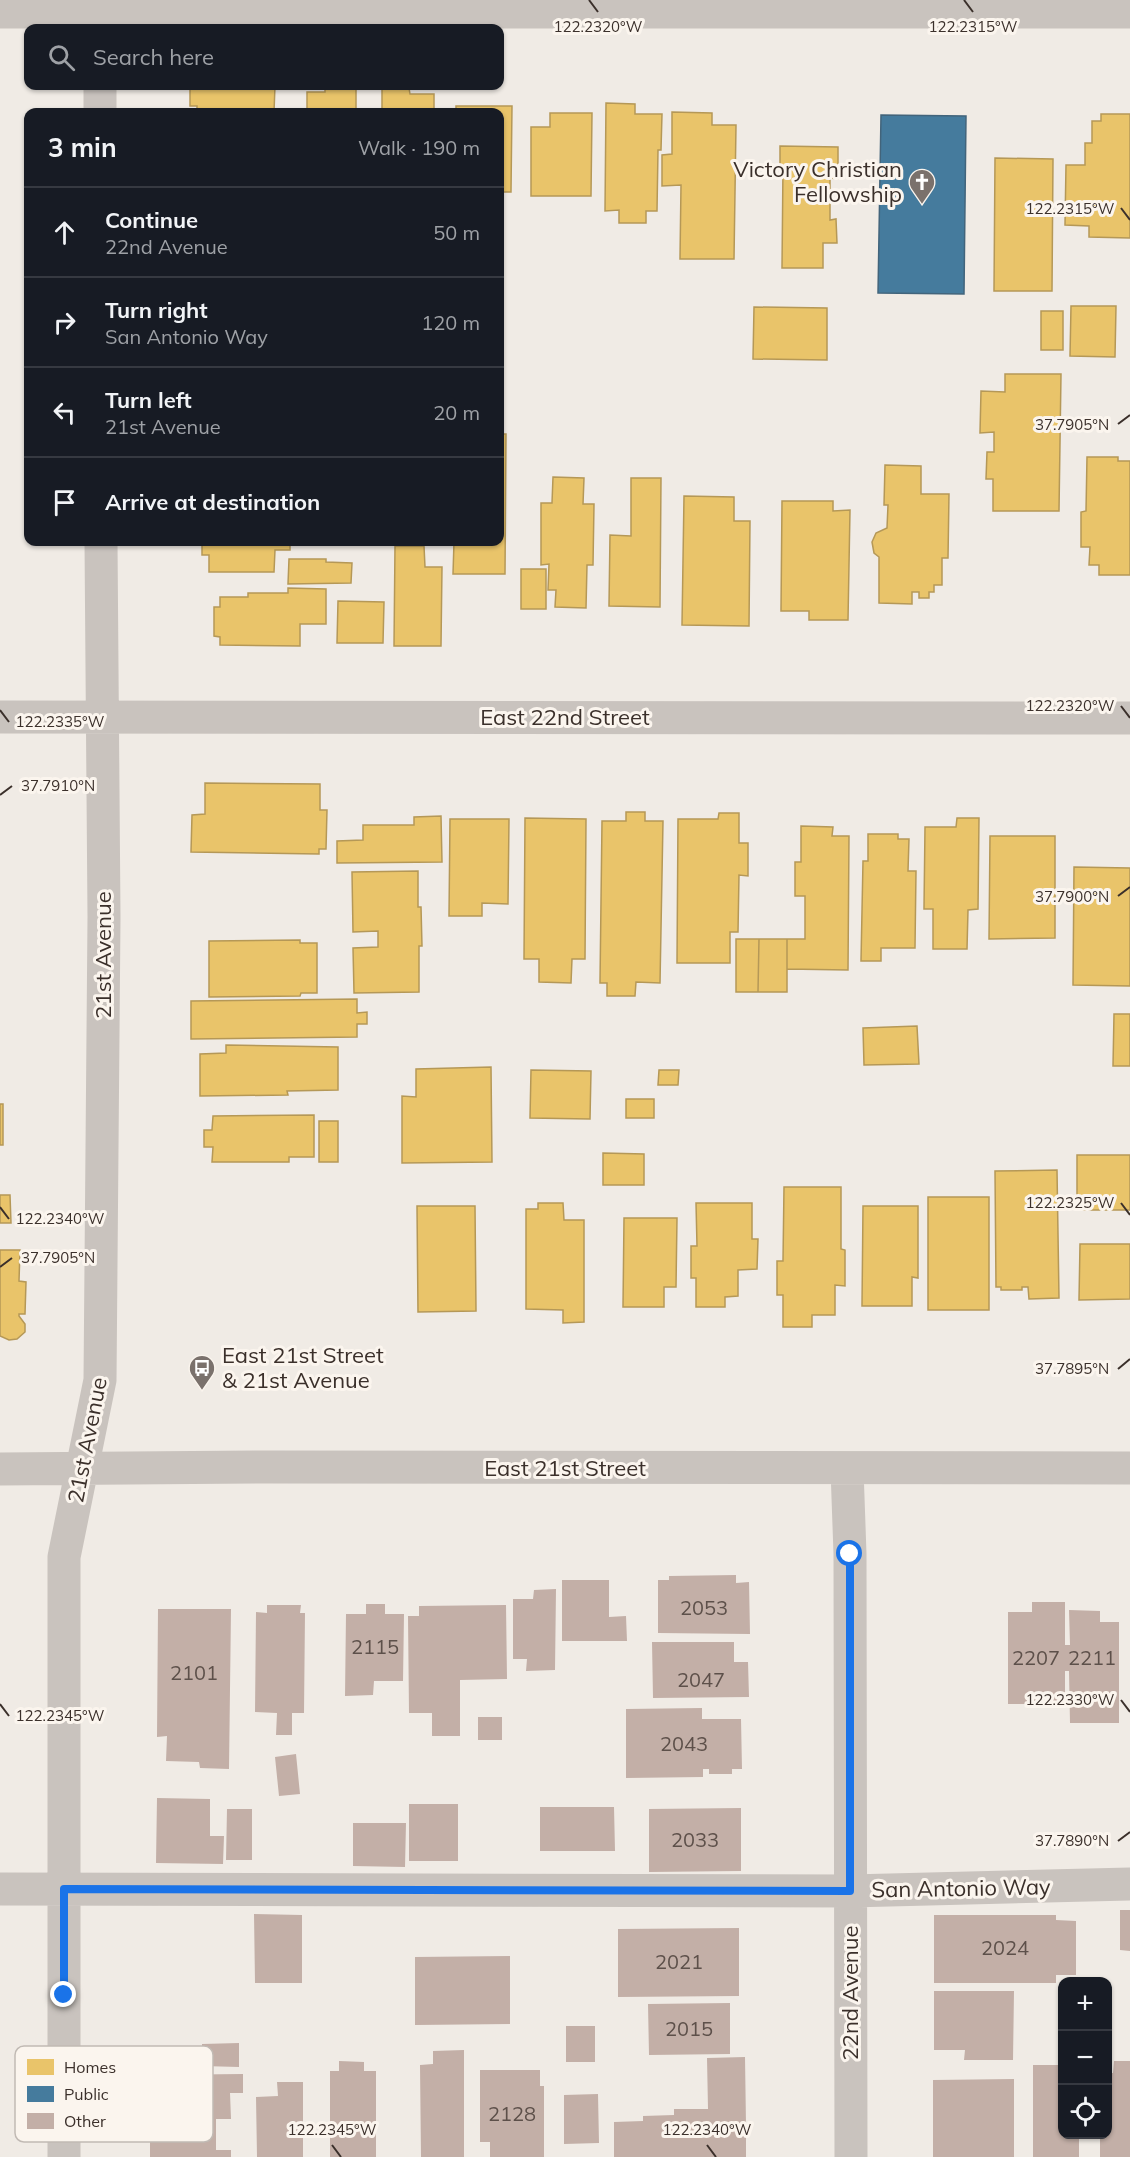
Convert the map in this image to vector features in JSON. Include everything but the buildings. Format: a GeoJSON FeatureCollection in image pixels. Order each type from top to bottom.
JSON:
{"type":"FeatureCollection","features":[{"type":"Feature","properties":{"kind":"street"},"geometry":{"type":"LineString","coordinates":[[0,12],[100,14],[1130,12]]}},
{"type":"Feature","properties":{"kind":"street"},"geometry":{"type":"LineString","coordinates":[[100,90],[100,108]]}},
{"type":"Feature","properties":{"kind":"street","name":"21st Avenue"},"geometry":{"type":"LineString","coordinates":[[64,2046],[64,1557],[100,1380],[104,917],[101,546]]}},
{"type":"Feature","properties":{"kind":"street","name":"East 22nd Street"},"geometry":{"type":"LineString","coordinates":[[0,717],[1130,718]]}},
{"type":"Feature","properties":{"kind":"street","name":"East 21st Street"},"geometry":{"type":"LineString","coordinates":[[0,1469],[1130,1468]]}},
{"type":"Feature","properties":{"kind":"street","name":"22nd Avenue"},"geometry":{"type":"LineString","coordinates":[[847,1469],[850,1554],[850,2157]]}},
{"type":"Feature","properties":{"kind":"street","name":"San Antonio Way"},"geometry":{"type":"LineString","coordinates":[[0,1889],[850,1891],[1130,1884]]}},
{"type":"Feature","properties":{"kind":"place","name":"Victory Christian Fellowship"},"geometry":{"type":"Point","coordinates":[922,205]}},
{"type":"Feature","properties":{"kind":"place","name":"East 21st Street & 21st Avenue"},"geometry":{"type":"Point","coordinates":[202,1391]}},
{"type":"Feature","properties":{"kind":"route"},"geometry":{"type":"LineString","coordinates":[[64,1995],[64,1889],[850,1891],[850,1554]]}}]}
